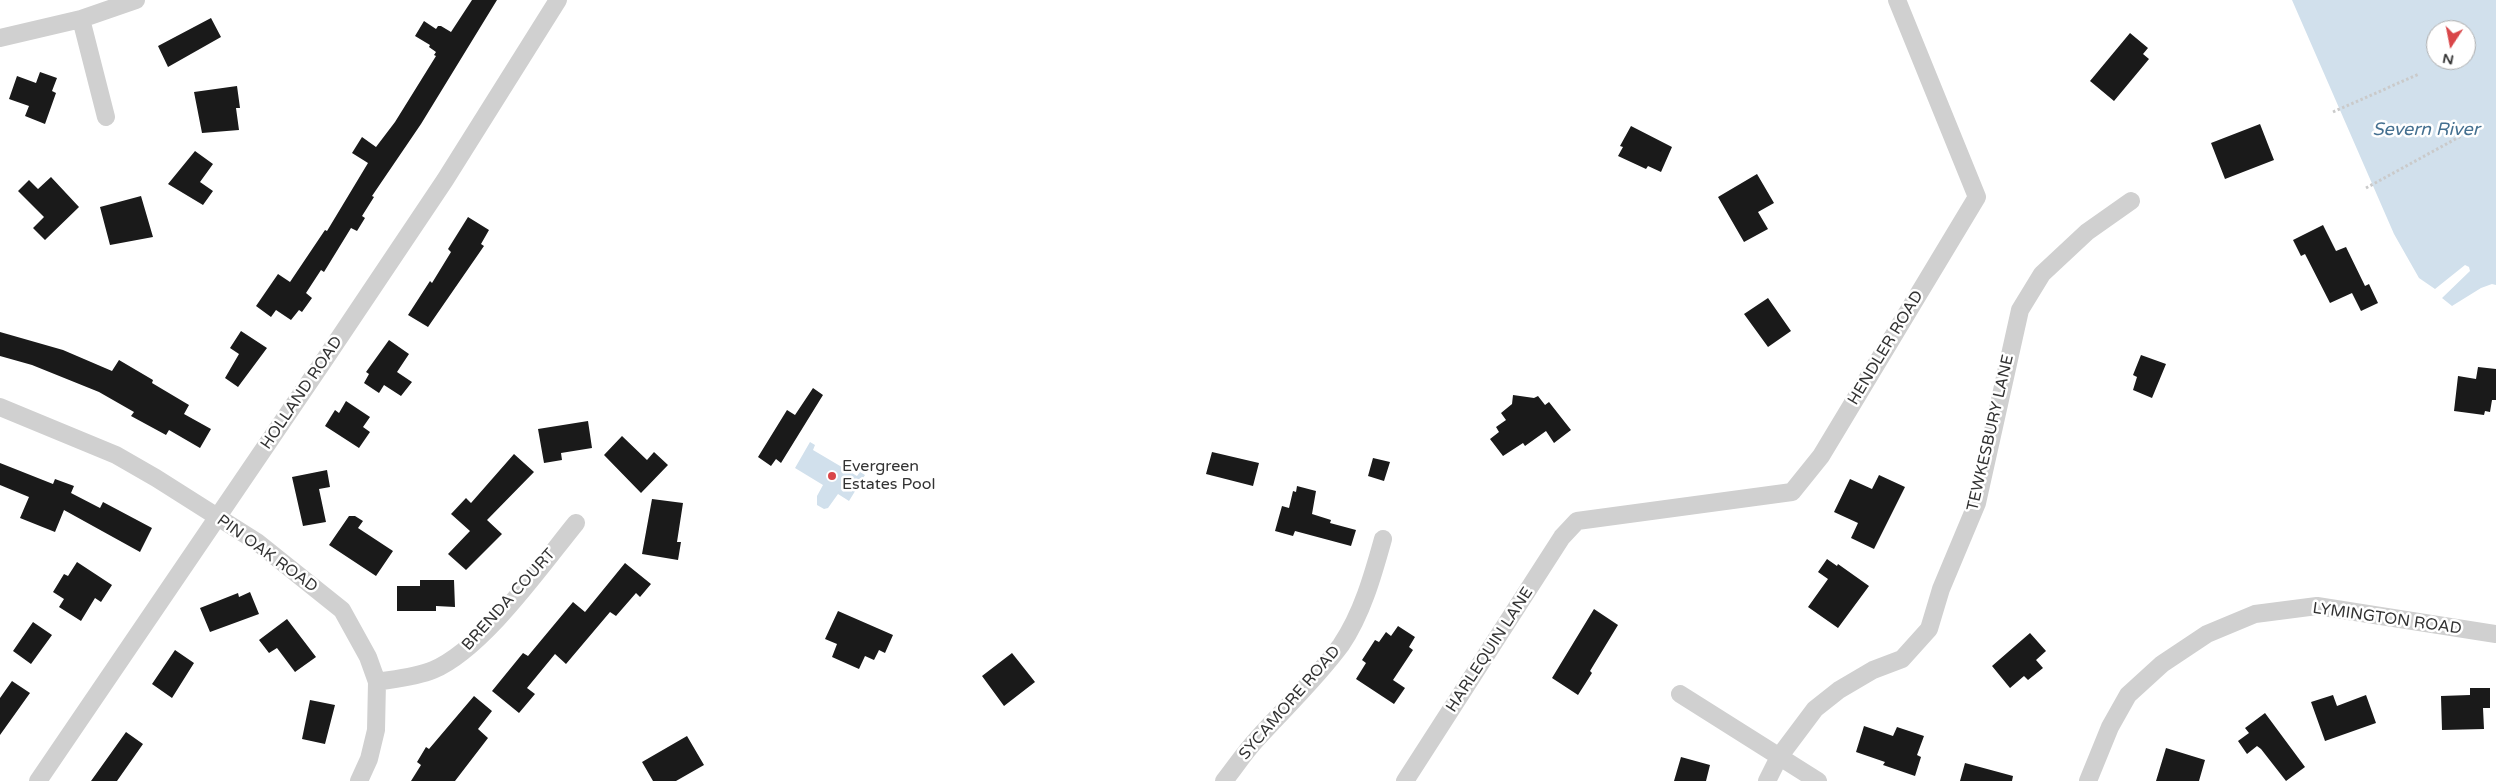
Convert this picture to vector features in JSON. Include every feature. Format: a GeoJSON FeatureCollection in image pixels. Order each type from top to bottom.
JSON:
{"type":"FeatureCollection","features":[{"type":"Feature","properties":{"kind":"street"},"geometry":{"type":"LineString","coordinates":[[0,38],[81,19],[136,0]]}},
{"type":"Feature","properties":{"kind":"street","name":"HOLLAND ROAD"},"geometry":{"type":"LineString","coordinates":[[38,781],[295,405],[445,180],[558,0]]}},
{"type":"Feature","properties":{"kind":"street","name":"HENDLER ROAD"},"geometry":{"type":"LineString","coordinates":[[1577,521],[1792,492],[1821,456],[1977,197],[1897,0]]}},
{"type":"Feature","properties":{"kind":"street"},"geometry":{"type":"LineString","coordinates":[[81,19],[106,116]]}},
{"type":"Feature","properties":{"kind":"street","name":"TEWKESBURY LANE"},"geometry":{"type":"LineString","coordinates":[[1767,781],[1779,757],[1815,709],[1839,690],[1873,670],[1902,659],[1929,629],[1941,589],[1977,502],[2020,310],[2042,274],[2087,232],[2131,201]]}},
{"type":"Feature","properties":{"kind":"street","name":"PIN OAK ROAD"},"geometry":{"type":"LineString","coordinates":[[0,407],[116,455],[257,542],[342,610],[368,657],[377,682],[376,730],[369,759],[359,781]]}},
{"type":"Feature","properties":{"kind":"street","name":"HARLEQUIN LANE"},"geometry":{"type":"LineString","coordinates":[[1405,781],[1562,537],[1577,521]]}},
{"type":"Feature","properties":{"kind":"street","name":"BRENDA COURT"},"geometry":{"type":"LineString","coordinates":[[377,682],[432,670],[464,652],[508,605],[576,523]]}},
{"type":"Feature","properties":{"kind":"street","name":"SYCAMORE ROAD"},"geometry":{"type":"LineString","coordinates":[[1224,781],[1255,740],[1302,692],[1341,644],[1373,577],[1383,539]]}},
{"type":"Feature","properties":{"kind":"street","name":"LYMINGTON ROAD"},"geometry":{"type":"LineString","coordinates":[[2088,781],[2110,727],[2128,695],[2162,664],[2207,634],[2254,614],[2317,606],[2496,634]]}},
{"type":"Feature","properties":{"kind":"street"},"geometry":{"type":"LineString","coordinates":[[1680,694],[1818,781]]}},
{"type":"Feature","properties":{"kind":"path"},"geometry":{"type":"LineString","coordinates":[[2333,112],[2419,74]]}},
{"type":"Feature","properties":{"kind":"path"},"geometry":{"type":"LineString","coordinates":[[2366,188],[2461,136]]}},
{"type":"Feature","properties":{"kind":"water","name":"Severn River"},"geometry":{"type":"Polygon","coordinates":[[[2292,0],[2496,0],[2496,285],[2492,284],[2481,288],[2452,306],[2442,298],[2470,271],[2469,267],[2465,265],[2435,289],[2419,278],[2394,234],[2292,0]]]}},
{"type":"Feature","properties":{"kind":"water","name":"Evergreen Estates Pool"},"geometry":{"type":"Polygon","coordinates":[[[810,442],[815,445],[813,450],[857,476],[860,472],[865,475],[849,501],[838,494],[828,508],[824,509],[817,505],[817,496],[823,485],[795,468],[810,442]]]}},
{"type":"Feature","properties":{"kind":"building"},"geometry":{"type":"Polygon","coordinates":[[[472,0],[497,0],[421,124],[372,196],[374,197],[362,216],[365,218],[357,231],[351,228],[324,272],[321,270],[306,293],[312,298],[302,312],[299,310],[291,320],[276,310],[271,317],[256,306],[278,274],[290,282],[325,230],[327,231],[368,163],[352,153],[362,137],[376,147],[395,122],[436,56],[434,55],[436,52],[429,47],[430,45],[415,36],[424,21],[436,29],[438,26],[441,26],[451,32],[472,0]]]}},
{"type":"Feature","properties":{"kind":"building"},"geometry":{"type":"Polygon","coordinates":[[[211,18],[221,37],[168,67],[158,46],[211,18]]]}},
{"type":"Feature","properties":{"kind":"building"},"geometry":{"type":"Polygon","coordinates":[[[2130,33],[2148,48],[2143,54],[2149,59],[2114,101],[2090,81],[2130,33]]]}},
{"type":"Feature","properties":{"kind":"building"},"geometry":{"type":"Polygon","coordinates":[[[40,72],[57,78],[52,91],[56,93],[45,124],[25,116],[29,106],[9,99],[17,76],[36,83],[40,72]]]}},
{"type":"Feature","properties":{"kind":"building"},"geometry":{"type":"Polygon","coordinates":[[[237,86],[240,108],[236,108],[239,130],[202,133],[194,92],[237,86]]]}},
{"type":"Feature","properties":{"kind":"building"},"geometry":{"type":"Polygon","coordinates":[[[2260,124],[2274,160],[2225,179],[2211,143],[2260,124]]]}},
{"type":"Feature","properties":{"kind":"building"},"geometry":{"type":"Polygon","coordinates":[[[1631,126],[1672,147],[1661,172],[1648,166],[1646,169],[1618,156],[1623,147],[1620,146],[1631,126]]]}},
{"type":"Feature","properties":{"kind":"building"},"geometry":{"type":"Polygon","coordinates":[[[195,151],[213,164],[200,182],[213,191],[203,205],[168,184],[195,151]]]}},
{"type":"Feature","properties":{"kind":"building"},"geometry":{"type":"Polygon","coordinates":[[[1757,174],[1774,203],[1758,212],[1768,229],[1744,242],[1718,197],[1757,174]]]}},
{"type":"Feature","properties":{"kind":"building"},"geometry":{"type":"Polygon","coordinates":[[[51,177],[79,207],[45,240],[33,228],[44,217],[18,191],[29,180],[38,189],[51,177]]]}},
{"type":"Feature","properties":{"kind":"building"},"geometry":{"type":"Polygon","coordinates":[[[141,196],[153,237],[110,245],[100,207],[141,196]]]}},
{"type":"Feature","properties":{"kind":"building"},"geometry":{"type":"Polygon","coordinates":[[[468,217],[489,230],[481,244],[484,246],[428,327],[408,315],[430,281],[432,283],[451,252],[448,249],[468,217]]]}},
{"type":"Feature","properties":{"kind":"building"},"geometry":{"type":"Polygon","coordinates":[[[2323,225],[2336,251],[2346,247],[2365,286],[2369,284],[2378,303],[2361,311],[2352,293],[2330,303],[2305,254],[2301,256],[2293,240],[2323,225]]]}},
{"type":"Feature","properties":{"kind":"building"},"geometry":{"type":"Polygon","coordinates":[[[1768,298],[1791,331],[1768,347],[1744,314],[1768,298]]]}},
{"type":"Feature","properties":{"kind":"building"},"geometry":{"type":"Polygon","coordinates":[[[241,331],[267,348],[238,387],[225,378],[239,354],[230,348],[241,331]]]}},
{"type":"Feature","properties":{"kind":"building"},"geometry":{"type":"Polygon","coordinates":[[[0,332],[63,350],[112,371],[119,360],[153,380],[152,383],[189,405],[184,414],[211,429],[200,448],[169,430],[166,435],[131,416],[134,412],[99,392],[32,365],[0,356],[0,332]]]}},
{"type":"Feature","properties":{"kind":"building"},"geometry":{"type":"Polygon","coordinates":[[[389,340],[409,354],[397,372],[412,382],[401,396],[384,385],[379,393],[364,383],[369,374],[366,372],[389,340]]]}},
{"type":"Feature","properties":{"kind":"building"},"geometry":{"type":"Polygon","coordinates":[[[2141,355],[2166,364],[2152,398],[2133,390],[2137,377],[2133,375],[2141,355]]]}},
{"type":"Feature","properties":{"kind":"building"},"geometry":{"type":"Polygon","coordinates":[[[2478,367],[2496,369],[2496,400],[2492,400],[2490,412],[2485,411],[2484,415],[2454,411],[2458,376],[2476,379],[2478,367]]]}},
{"type":"Feature","properties":{"kind":"building"},"geometry":{"type":"Polygon","coordinates":[[[813,388],[823,395],[781,463],[776,459],[771,466],[758,457],[787,410],[795,415],[813,388]]]}},
{"type":"Feature","properties":{"kind":"building"},"geometry":{"type":"Polygon","coordinates":[[[1513,395],[1534,398],[1538,396],[1545,405],[1549,402],[1571,430],[1554,443],[1546,431],[1525,446],[1523,443],[1503,456],[1490,439],[1499,432],[1496,427],[1506,420],[1501,413],[1512,404],[1513,395]]]}},
{"type":"Feature","properties":{"kind":"building"},"geometry":{"type":"Polygon","coordinates":[[[346,401],[370,417],[363,427],[370,432],[359,448],[325,426],[335,410],[339,413],[346,401]]]}},
{"type":"Feature","properties":{"kind":"building"},"geometry":{"type":"Polygon","coordinates":[[[588,421],[592,448],[561,453],[562,460],[544,463],[538,429],[588,421]]]}},
{"type":"Feature","properties":{"kind":"building"},"geometry":{"type":"Polygon","coordinates":[[[622,436],[647,460],[654,452],[668,465],[641,493],[604,455],[622,436]]]}},
{"type":"Feature","properties":{"kind":"building"},"geometry":{"type":"Polygon","coordinates":[[[1212,452],[1259,463],[1253,486],[1206,474],[1212,452]]]}},
{"type":"Feature","properties":{"kind":"building"},"geometry":{"type":"Polygon","coordinates":[[[514,454],[534,472],[487,520],[502,534],[466,570],[448,554],[470,531],[451,514],[466,498],[471,503],[514,454]]]}},
{"type":"Feature","properties":{"kind":"building"},"geometry":{"type":"Polygon","coordinates":[[[1373,458],[1390,462],[1384,481],[1368,476],[1373,458]]]}},
{"type":"Feature","properties":{"kind":"building"},"geometry":{"type":"Polygon","coordinates":[[[0,463],[53,484],[55,479],[74,486],[71,493],[100,508],[103,502],[152,528],[140,552],[64,510],[55,532],[20,518],[29,497],[0,485],[0,463]]]}},
{"type":"Feature","properties":{"kind":"building"},"geometry":{"type":"Polygon","coordinates":[[[327,470],[330,487],[319,489],[326,522],[303,526],[292,477],[327,470]]]}},
{"type":"Feature","properties":{"kind":"building"},"geometry":{"type":"Polygon","coordinates":[[[1879,475],[1905,487],[1874,549],[1851,538],[1858,523],[1834,512],[1850,479],[1872,489],[1879,475]]]}},
{"type":"Feature","properties":{"kind":"building"},"geometry":{"type":"Polygon","coordinates":[[[1297,486],[1316,491],[1312,514],[1331,520],[1330,523],[1356,530],[1351,546],[1295,531],[1293,536],[1275,531],[1282,506],[1289,508],[1293,491],[1296,492],[1297,486]]]}},
{"type":"Feature","properties":{"kind":"building"},"geometry":{"type":"Polygon","coordinates":[[[652,499],[683,503],[677,542],[681,542],[678,560],[642,554],[652,499]]]}},
{"type":"Feature","properties":{"kind":"building"},"geometry":{"type":"Polygon","coordinates":[[[349,516],[355,516],[363,521],[358,528],[393,551],[376,576],[329,545],[349,516]]]}},
{"type":"Feature","properties":{"kind":"building"},"geometry":{"type":"Polygon","coordinates":[[[1827,559],[1837,566],[1838,564],[1869,586],[1838,628],[1808,607],[1828,579],[1818,572],[1827,559]]]}},
{"type":"Feature","properties":{"kind":"building"},"geometry":{"type":"Polygon","coordinates":[[[77,562],[112,585],[101,602],[95,598],[81,621],[59,607],[64,599],[53,592],[64,574],[68,576],[77,562]]]}},
{"type":"Feature","properties":{"kind":"building"},"geometry":{"type":"Polygon","coordinates":[[[625,563],[651,584],[640,597],[636,593],[616,616],[610,612],[566,664],[555,654],[527,688],[535,694],[519,713],[492,691],[523,653],[528,656],[573,602],[585,612],[625,563]]]}},
{"type":"Feature","properties":{"kind":"building"},"geometry":{"type":"Polygon","coordinates":[[[420,580],[454,580],[455,607],[436,606],[436,611],[397,611],[397,586],[420,586],[420,580]]]}},
{"type":"Feature","properties":{"kind":"building"},"geometry":{"type":"Polygon","coordinates":[[[250,592],[259,614],[210,632],[200,608],[238,593],[239,597],[250,592]]]}},
{"type":"Feature","properties":{"kind":"building"},"geometry":{"type":"Polygon","coordinates":[[[1594,609],[1618,625],[1578,695],[1552,678],[1594,609]]]}},
{"type":"Feature","properties":{"kind":"building"},"geometry":{"type":"Polygon","coordinates":[[[838,611],[893,635],[885,653],[879,650],[874,660],[865,656],[859,669],[832,657],[837,644],[825,639],[838,611]]]}},
{"type":"Feature","properties":{"kind":"building"},"geometry":{"type":"Polygon","coordinates":[[[287,619],[316,657],[295,672],[277,648],[269,653],[259,640],[287,619]]]}},
{"type":"Feature","properties":{"kind":"building"},"geometry":{"type":"Polygon","coordinates":[[[33,622],[52,635],[31,664],[13,651],[33,622]]]}},
{"type":"Feature","properties":{"kind":"building"},"geometry":{"type":"Polygon","coordinates":[[[1398,626],[1415,637],[1409,647],[1413,650],[1393,680],[1405,688],[1394,704],[1356,679],[1366,663],[1362,660],[1375,640],[1379,642],[1386,632],[1391,636],[1398,626]]]}},
{"type":"Feature","properties":{"kind":"building"},"geometry":{"type":"Polygon","coordinates":[[[2030,633],[2046,651],[2036,660],[2043,668],[2028,680],[2024,676],[2010,688],[1992,666],[2030,633]]]}},
{"type":"Feature","properties":{"kind":"building"},"geometry":{"type":"Polygon","coordinates":[[[175,650],[194,663],[172,698],[152,684],[175,650]]]}},
{"type":"Feature","properties":{"kind":"building"},"geometry":{"type":"Polygon","coordinates":[[[1012,653],[1035,682],[1004,706],[982,676],[1012,653]]]}},
{"type":"Feature","properties":{"kind":"building"},"geometry":{"type":"Polygon","coordinates":[[[12,681],[30,693],[0,735],[0,698],[12,681]]]}},
{"type":"Feature","properties":{"kind":"building"},"geometry":{"type":"Polygon","coordinates":[[[2470,688],[2490,688],[2490,708],[2483,708],[2484,729],[2442,730],[2441,696],[2470,695],[2470,688]]]}},
{"type":"Feature","properties":{"kind":"building"},"geometry":{"type":"Polygon","coordinates":[[[2333,695],[2337,706],[2366,695],[2376,723],[2325,741],[2311,702],[2333,695]]]}},
{"type":"Feature","properties":{"kind":"building"},"geometry":{"type":"Polygon","coordinates":[[[474,696],[492,711],[478,729],[488,738],[455,781],[411,781],[421,765],[417,762],[426,747],[429,749],[474,696]]]}},
{"type":"Feature","properties":{"kind":"building"},"geometry":{"type":"Polygon","coordinates":[[[310,700],[335,705],[325,744],[302,739],[310,700]]]}},
{"type":"Feature","properties":{"kind":"building"},"geometry":{"type":"Polygon","coordinates":[[[2265,713],[2305,767],[2286,781],[2261,749],[2257,746],[2247,754],[2238,741],[2249,733],[2245,728],[2265,713]]]}},
{"type":"Feature","properties":{"kind":"building"},"geometry":{"type":"Polygon","coordinates":[[[1864,726],[1893,736],[1897,727],[1924,736],[1917,755],[1921,757],[1915,776],[1883,765],[1885,762],[1856,752],[1864,726]]]}},
{"type":"Feature","properties":{"kind":"building"},"geometry":{"type":"Polygon","coordinates":[[[126,732],[143,744],[117,781],[91,781],[126,732]]]}},
{"type":"Feature","properties":{"kind":"building"},"geometry":{"type":"Polygon","coordinates":[[[687,736],[704,765],[676,781],[653,781],[642,762],[687,736]]]}},
{"type":"Feature","properties":{"kind":"building"},"geometry":{"type":"Polygon","coordinates":[[[2166,748],[2205,760],[2199,781],[2156,781],[2166,748]]]}},
{"type":"Feature","properties":{"kind":"building"},"geometry":{"type":"Polygon","coordinates":[[[1681,757],[1710,765],[1706,781],[1674,781],[1681,757]]]}},
{"type":"Feature","properties":{"kind":"building"},"geometry":{"type":"Polygon","coordinates":[[[1965,763],[2013,776],[2012,781],[1960,781],[1965,763]]]}},
{"type":"Feature","properties":{"kind":"place","name":"Evergreen Estates Pool"},"geometry":{"type":"Point","coordinates":[832,476]}}]}
